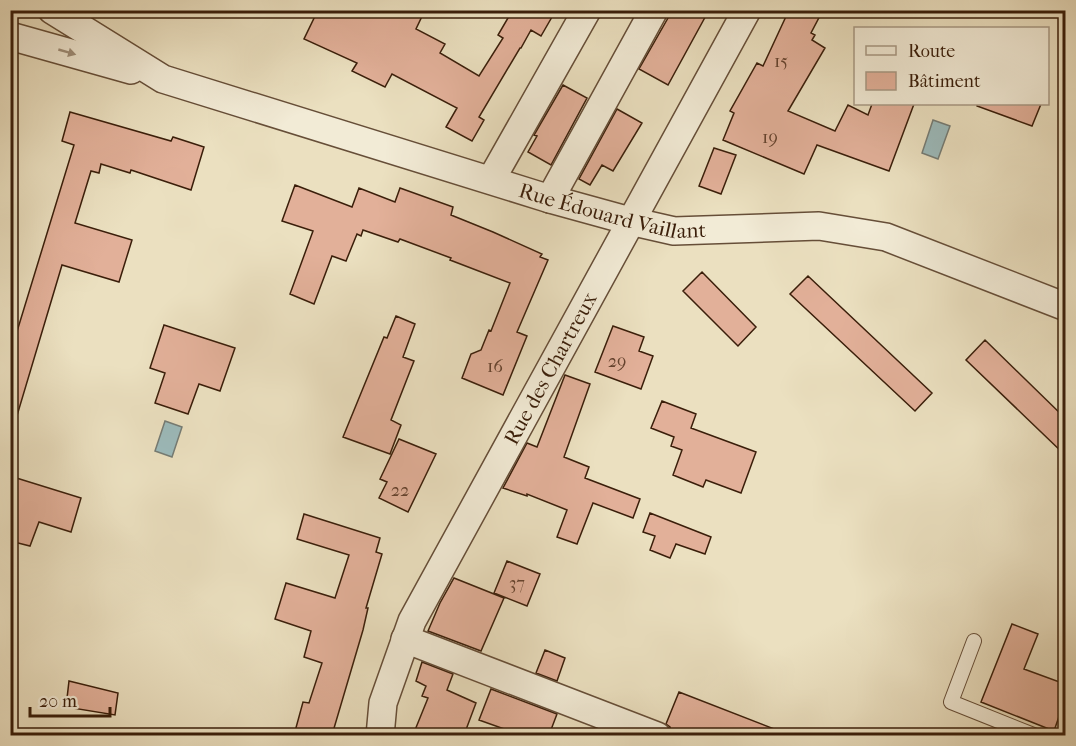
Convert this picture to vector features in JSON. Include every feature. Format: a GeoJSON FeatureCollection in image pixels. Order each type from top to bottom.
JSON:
{"type":"FeatureCollection","features":[{"type":"Feature","properties":{"kind":"street"},"geometry":{"type":"LineString","coordinates":[[491,180],[587,10]]}},
{"type":"Feature","properties":{"kind":"street"},"geometry":{"type":"LineString","coordinates":[[550,199],[654,10]]}},
{"type":"Feature","properties":{"kind":"street","name":"Rue des Chartreux"},"geometry":{"type":"LineString","coordinates":[[380,735],[383,703],[412,621],[747,10]]}},
{"type":"Feature","properties":{"kind":"street","name":"Rue Édouard Vaillant"},"geometry":{"type":"LineString","coordinates":[[53,11],[163,79]]}},
{"type":"Feature","properties":{"kind":"street","name":"Rue Édouard Vaillant"},"geometry":{"type":"LineString","coordinates":[[10,36],[163,79],[550,199],[630,221],[675,231],[819,226],[886,237],[1065,307]]}},
{"type":"Feature","properties":{"kind":"street"},"geometry":{"type":"LineString","coordinates":[[405,639],[657,735]]}},
{"type":"Feature","properties":{"kind":"lane"},"geometry":{"type":"LineString","coordinates":[[974,641],[951,702],[1036,735]]}},
{"type":"Feature","properties":{"kind":"water"},"geometry":{"type":"Polygon","coordinates":[[[933,120],[950,126],[938,159],[922,153],[933,120]]]}},
{"type":"Feature","properties":{"kind":"water"},"geometry":{"type":"Polygon","coordinates":[[[165,421],[182,427],[172,457],[155,451],[165,421]]]}},
{"type":"Feature","properties":{"kind":"building"},"geometry":{"type":"Polygon","coordinates":[[[318,10],[425,10],[416,29],[445,44],[440,53],[479,76],[503,38],[498,35],[508,18],[494,10],[556,10],[541,36],[531,30],[479,117],[484,120],[472,141],[446,127],[457,108],[392,74],[385,87],[352,71],[357,63],[304,39],[318,10]]]}},
{"type":"Feature","properties":{"kind":"building"},"geometry":{"type":"Polygon","coordinates":[[[670,10],[709,10],[668,85],[639,69],[668,18],[670,10]]]}},
{"type":"Feature","properties":{"kind":"building"},"geometry":{"type":"Polygon","coordinates":[[[789,10],[823,10],[811,33],[815,35],[812,40],[825,48],[788,111],[835,131],[848,105],[868,115],[872,105],[914,105],[889,171],[817,145],[804,174],[723,140],[734,113],[730,111],[757,63],[763,66],[789,10]]]}},
{"type":"Feature","properties":{"kind":"building"},"geometry":{"type":"Polygon","coordinates":[[[563,85],[587,98],[551,165],[528,152],[537,136],[534,135],[563,85]]]}},
{"type":"Feature","properties":{"kind":"building"},"geometry":{"type":"Polygon","coordinates":[[[977,105],[1041,105],[1032,126],[977,105]]]}},
{"type":"Feature","properties":{"kind":"building"},"geometry":{"type":"Polygon","coordinates":[[[617,109],[642,123],[613,171],[602,165],[590,185],[579,179],[617,109]]]}},
{"type":"Feature","properties":{"kind":"building"},"geometry":{"type":"Polygon","coordinates":[[[70,112],[171,141],[173,137],[204,147],[191,190],[131,170],[130,173],[101,164],[99,173],[91,171],[75,223],[132,240],[119,282],[62,265],[16,419],[10,418],[10,336],[15,338],[74,145],[62,141],[70,112]]]}},
{"type":"Feature","properties":{"kind":"building"},"geometry":{"type":"Polygon","coordinates":[[[714,148],[736,155],[721,194],[699,186],[714,148]]]}},
{"type":"Feature","properties":{"kind":"building"},"geometry":{"type":"Polygon","coordinates":[[[295,185],[352,207],[359,188],[395,202],[400,188],[453,207],[451,215],[542,254],[540,257],[548,260],[517,332],[527,336],[503,395],[462,378],[471,354],[481,350],[489,330],[491,331],[510,283],[400,239],[398,242],[363,230],[361,236],[357,234],[346,261],[332,256],[314,304],[290,294],[313,231],[282,221],[295,185]]]}},
{"type":"Feature","properties":{"kind":"building"},"geometry":{"type":"Polygon","coordinates":[[[702,272],[756,327],[738,346],[683,291],[702,272]]]}},
{"type":"Feature","properties":{"kind":"building"},"geometry":{"type":"Polygon","coordinates":[[[808,276],[932,393],[915,411],[790,294],[808,276]]]}},
{"type":"Feature","properties":{"kind":"building"},"geometry":{"type":"Polygon","coordinates":[[[396,316],[415,324],[403,357],[414,361],[391,420],[401,425],[390,454],[343,437],[384,337],[387,338],[396,316]]]}},
{"type":"Feature","properties":{"kind":"building"},"geometry":{"type":"Polygon","coordinates":[[[164,325],[235,348],[220,391],[199,384],[188,414],[155,403],[165,373],[150,368],[164,325]]]}},
{"type":"Feature","properties":{"kind":"building"},"geometry":{"type":"Polygon","coordinates":[[[613,326],[644,337],[639,351],[653,356],[641,389],[595,372],[613,326]]]}},
{"type":"Feature","properties":{"kind":"building"},"geometry":{"type":"Polygon","coordinates":[[[985,340],[1065,418],[1065,455],[966,360],[985,340]]]}},
{"type":"Feature","properties":{"kind":"building"},"geometry":{"type":"Polygon","coordinates":[[[565,375],[590,384],[564,457],[589,467],[585,478],[640,499],[633,518],[593,503],[577,544],[557,537],[567,510],[527,494],[527,496],[503,488],[527,443],[537,447],[565,375]]]}},
{"type":"Feature","properties":{"kind":"building"},"geometry":{"type":"Polygon","coordinates":[[[662,401],[696,414],[691,428],[756,452],[741,493],[706,480],[703,487],[673,475],[682,450],[671,446],[674,437],[651,428],[662,401]]]}},
{"type":"Feature","properties":{"kind":"building"},"geometry":{"type":"Polygon","coordinates":[[[399,439],[436,454],[408,512],[379,498],[387,482],[380,479],[399,439]]]}},
{"type":"Feature","properties":{"kind":"building"},"geometry":{"type":"Polygon","coordinates":[[[10,476],[81,498],[71,532],[39,522],[30,546],[10,541],[10,476]]]}},
{"type":"Feature","properties":{"kind":"building"},"geometry":{"type":"Polygon","coordinates":[[[650,513],[711,537],[705,554],[676,544],[670,558],[650,550],[655,536],[643,532],[650,513]]]}},
{"type":"Feature","properties":{"kind":"building"},"geometry":{"type":"Polygon","coordinates":[[[304,514],[380,538],[376,552],[382,554],[366,608],[368,608],[363,630],[332,735],[294,735],[303,702],[309,703],[322,663],[304,657],[311,631],[275,619],[286,583],[335,598],[349,555],[297,539],[304,514]]]}},
{"type":"Feature","properties":{"kind":"building"},"geometry":{"type":"Polygon","coordinates":[[[507,561],[540,574],[527,606],[494,593],[507,561]]]}},
{"type":"Feature","properties":{"kind":"building"},"geometry":{"type":"Polygon","coordinates":[[[454,578],[504,598],[481,651],[428,631],[454,578]]]}},
{"type":"Feature","properties":{"kind":"building"},"geometry":{"type":"Polygon","coordinates":[[[1012,624],[1038,634],[1024,669],[1065,684],[1065,699],[1054,731],[981,702],[1012,624]]]}},
{"type":"Feature","properties":{"kind":"building"},"geometry":{"type":"Polygon","coordinates":[[[545,650],[565,658],[557,681],[536,673],[545,650]]]}},
{"type":"Feature","properties":{"kind":"building"},"geometry":{"type":"Polygon","coordinates":[[[422,662],[453,674],[447,690],[476,703],[464,735],[413,735],[428,698],[422,696],[426,686],[416,681],[422,662]]]}},
{"type":"Feature","properties":{"kind":"building"},"geometry":{"type":"Polygon","coordinates":[[[69,681],[118,693],[115,715],[66,707],[69,681]]]}},
{"type":"Feature","properties":{"kind":"building"},"geometry":{"type":"Polygon","coordinates":[[[491,689],[557,714],[549,735],[509,735],[510,731],[479,720],[491,689]]]}},
{"type":"Feature","properties":{"kind":"building"},"geometry":{"type":"Polygon","coordinates":[[[679,692],[787,735],[672,735],[670,727],[666,724],[679,692]]]}}]}
